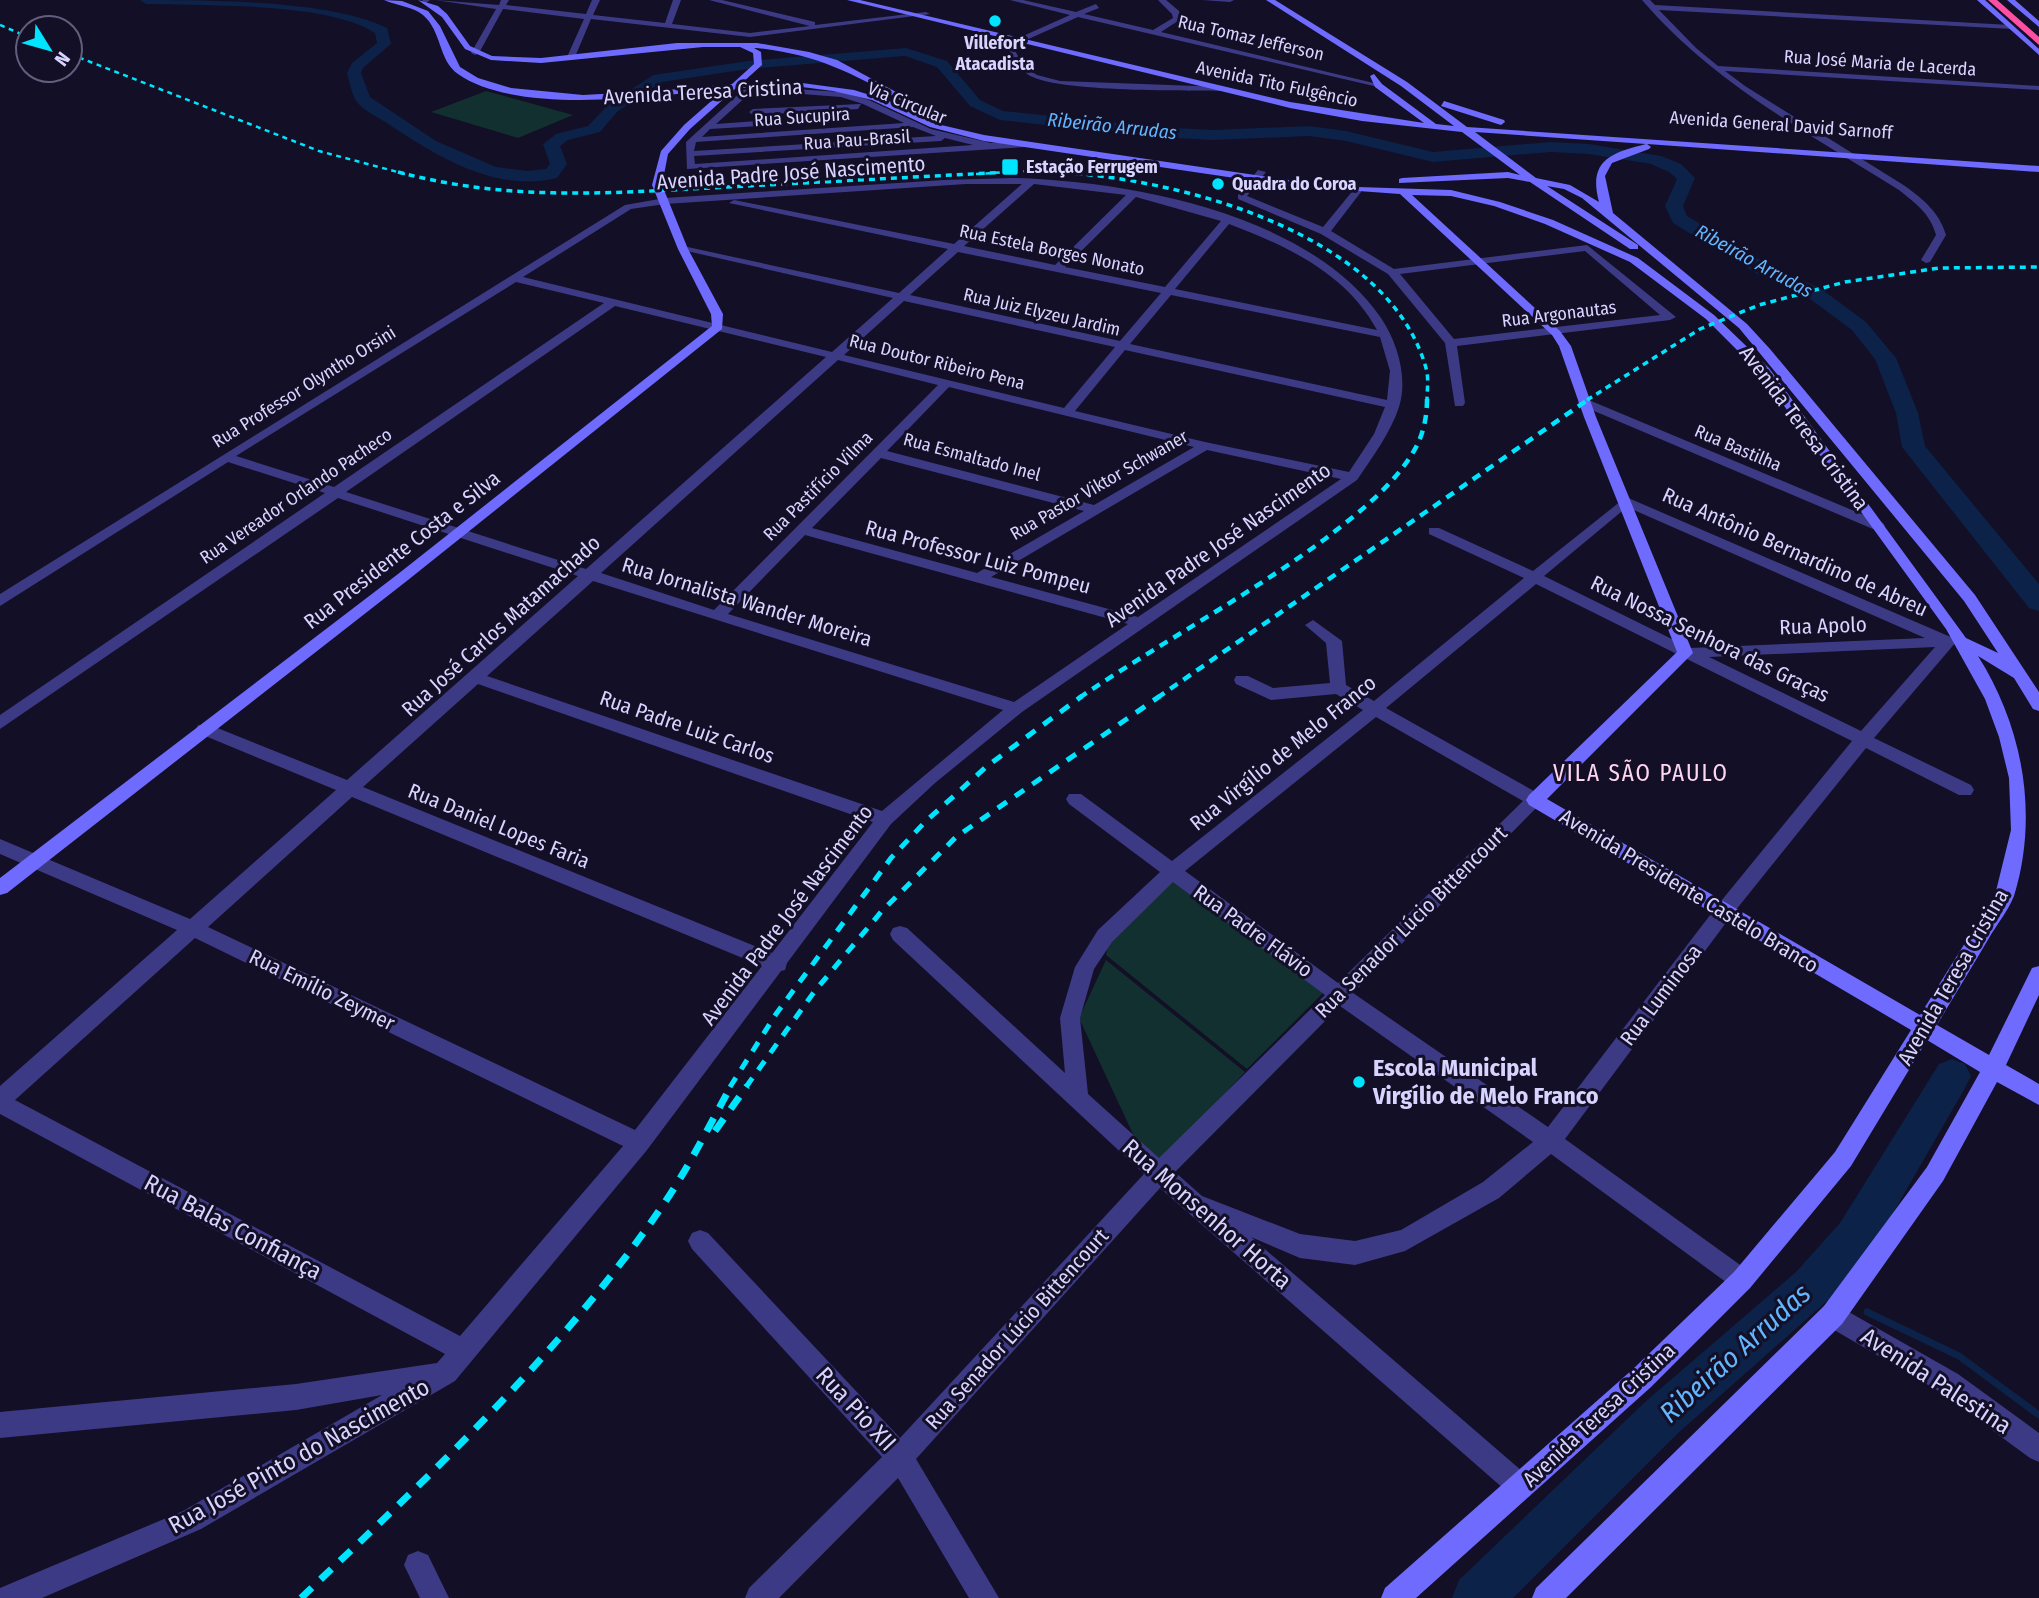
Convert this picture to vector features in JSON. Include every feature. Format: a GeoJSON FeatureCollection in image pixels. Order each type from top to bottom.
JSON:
{"type":"FeatureCollection","features":[{"type":"Feature","properties":{"kind":"highway"},"geometry":{"type":"LineString","coordinates":[[1992,0],[2037,47]]}},
{"type":"Feature","properties":{"kind":"highway"},"geometry":{"type":"LineString","coordinates":[[2001,0],[2039,33]]}},
{"type":"Feature","properties":{"kind":"main road","name":"Avenida Teresa Cristina"},"geometry":{"type":"LineString","coordinates":[[388,0],[413,6],[428,14],[438,25],[450,62],[458,71],[493,78],[537,94],[599,97],[655,94],[740,82],[803,85],[862,94],[940,128],[1025,144],[1259,175],[1347,181],[1405,181],[1508,175],[1567,187],[1585,196],[1608,214],[1744,326],[1976,607],[2039,705]]}},
{"type":"Feature","properties":{"kind":"main road","name":"Avenida Tito Fulgêncio"},"geometry":{"type":"LineString","coordinates":[[850,0],[1026,38],[1295,102],[1431,124],[1521,126]]}},
{"type":"Feature","properties":{"kind":"main road","name":"Avenida Tito Fulgêncio"},"geometry":{"type":"LineString","coordinates":[[868,0],[1001,36],[1321,112],[1431,124],[1705,145]]}},
{"type":"Feature","properties":{"kind":"main road"},"geometry":{"type":"LineString","coordinates":[[1981,0],[2011,22]]}},
{"type":"Feature","properties":{"kind":"main road"},"geometry":{"type":"LineString","coordinates":[[2011,0],[2039,25]]}},
{"type":"Feature","properties":{"kind":"main road"},"geometry":{"type":"LineString","coordinates":[[423,1],[450,17],[462,45],[475,53]]}},
{"type":"Feature","properties":{"kind":"main road"},"geometry":{"type":"LineString","coordinates":[[1267,4],[1376,80],[1405,96],[1552,205],[1634,260]]}},
{"type":"Feature","properties":{"kind":"main road"},"geometry":{"type":"LineString","coordinates":[[1267,4],[1404,84],[1458,111],[1521,126]]}},
{"type":"Feature","properties":{"kind":"main road"},"geometry":{"type":"LineString","coordinates":[[788,40],[791,50]]}},
{"type":"Feature","properties":{"kind":"main road"},"geometry":{"type":"LineString","coordinates":[[740,45],[758,53]]}},
{"type":"Feature","properties":{"kind":"main road","name":"Avenida Teresa Cristina"},"geometry":{"type":"LineString","coordinates":[[475,53],[504,59],[568,57],[671,46],[767,46],[801,52],[850,69],[912,103]]}},
{"type":"Feature","properties":{"kind":"main road"},"geometry":{"type":"LineString","coordinates":[[758,53],[767,46]]}},
{"type":"Feature","properties":{"kind":"main road"},"geometry":{"type":"LineString","coordinates":[[718,327],[717,314],[683,249],[657,185],[663,153],[687,127],[758,65],[758,53]]}},
{"type":"Feature","properties":{"kind":"main road"},"geometry":{"type":"LineString","coordinates":[[493,78],[520,63],[568,57]]}},
{"type":"Feature","properties":{"kind":"main road"},"geometry":{"type":"LineString","coordinates":[[1376,80],[1391,99],[1431,124]]}},
{"type":"Feature","properties":{"kind":"main road"},"geometry":{"type":"LineString","coordinates":[[1404,84],[1564,203],[1688,281]]}},
{"type":"Feature","properties":{"kind":"main road"},"geometry":{"type":"LineString","coordinates":[[680,91],[701,99],[705,104],[703,115]]}},
{"type":"Feature","properties":{"kind":"main road"},"geometry":{"type":"LineString","coordinates":[[1356,113],[1381,108]]}},
{"type":"Feature","properties":{"kind":"main road","name":"Avenida Teresa Cristina"},"geometry":{"type":"LineString","coordinates":[[924,110],[948,122],[981,130],[1259,175],[1358,190],[1451,193],[1497,204],[1549,222],[1634,260],[1710,317],[1742,345],[1765,371],[1878,526],[1994,697],[2015,770],[2020,819],[2017,855],[2004,897],[1843,1159],[1742,1280],[1642,1378],[1395,1598]]}},
{"type":"Feature","properties":{"kind":"main road","name":"Avenida General David Sarnoff"},"geometry":{"type":"LineString","coordinates":[[1521,126],[2039,160]]}},
{"type":"Feature","properties":{"kind":"main road"},"geometry":{"type":"LineString","coordinates":[[1608,214],[1599,189],[1599,176],[1605,164],[1628,151],[1644,147],[1705,145]]}},
{"type":"Feature","properties":{"kind":"main road","name":"Avenida General David Sarnoff"},"geometry":{"type":"LineString","coordinates":[[1705,145],[2039,169]]}},
{"type":"Feature","properties":{"kind":"main road"},"geometry":{"type":"LineString","coordinates":[[1402,191],[1556,332],[1565,346],[1584,402],[1685,653]]}},
{"type":"Feature","properties":{"kind":"main road","name":"Rua Presidente Costa e Silva"},"geometry":{"type":"LineString","coordinates":[[0,888],[458,533],[718,327]]}},
{"type":"Feature","properties":{"kind":"main road"},"geometry":{"type":"LineString","coordinates":[[1976,607],[1973,629],[1956,642],[2000,662],[2029,687]]}},
{"type":"Feature","properties":{"kind":"main road","name":"Rua Senador Lúcio Bittencourt"},"geometry":{"type":"LineString","coordinates":[[1535,800],[1685,653]]}},
{"type":"Feature","properties":{"kind":"main road","name":"Avenida Presidente Castelo Branco"},"geometry":{"type":"LineString","coordinates":[[1535,800],[2039,1095]]}},
{"type":"Feature","properties":{"kind":"main road"},"geometry":{"type":"LineString","coordinates":[[1546,1598],[1833,1315],[1935,1174],[1993,1069],[2039,974]]}},
{"type":"Feature","properties":{"kind":"street"},"geometry":{"type":"LineString","coordinates":[[439,0],[502,3],[751,35],[923,15]]}},
{"type":"Feature","properties":{"kind":"street"},"geometry":{"type":"LineString","coordinates":[[568,57],[596,0]]}},
{"type":"Feature","properties":{"kind":"street"},"geometry":{"type":"LineString","coordinates":[[668,26],[677,0]]}},
{"type":"Feature","properties":{"kind":"street"},"geometry":{"type":"LineString","coordinates":[[713,0],[822,26]]}},
{"type":"Feature","properties":{"kind":"street","name":"Rua Tomaz Jefferson"},"geometry":{"type":"LineString","coordinates":[[1014,0],[1358,80],[1376,80]]}},
{"type":"Feature","properties":{"kind":"street"},"geometry":{"type":"LineString","coordinates":[[1156,32],[1177,19],[1176,13],[1162,0]]}},
{"type":"Feature","properties":{"kind":"street"},"geometry":{"type":"LineString","coordinates":[[1206,0],[1230,0]]}},
{"type":"Feature","properties":{"kind":"street"},"geometry":{"type":"LineString","coordinates":[[1646,0],[1693,50],[1742,88],[1902,188],[1937,221],[1941,235],[1926,260]]}},
{"type":"Feature","properties":{"kind":"street"},"geometry":{"type":"LineString","coordinates":[[475,53],[502,3]]}},
{"type":"Feature","properties":{"kind":"street"},"geometry":{"type":"LineString","coordinates":[[1026,38],[1079,14],[1093,3],[1115,23]]}},
{"type":"Feature","properties":{"kind":"street"},"geometry":{"type":"LineString","coordinates":[[1652,7],[2011,22]]}},
{"type":"Feature","properties":{"kind":"street"},"geometry":{"type":"LineString","coordinates":[[767,46],[822,26]]}},
{"type":"Feature","properties":{"kind":"street"},"geometry":{"type":"LineString","coordinates":[[1001,36],[1019,60]]}},
{"type":"Feature","properties":{"kind":"street","name":"Rua José Maria de Lacerda"},"geometry":{"type":"LineString","coordinates":[[1719,68],[2039,88]]}},
{"type":"Feature","properties":{"kind":"street"},"geometry":{"type":"LineString","coordinates":[[1029,72],[1040,79],[1060,83],[1224,89]]}},
{"type":"Feature","properties":{"kind":"street","name":"Via Circular"},"geometry":{"type":"LineString","coordinates":[[693,140],[746,92],[763,89],[841,96],[872,105],[914,125],[990,146]]}},
{"type":"Feature","properties":{"kind":"street"},"geometry":{"type":"LineString","coordinates":[[830,96],[835,107]]}},
{"type":"Feature","properties":{"kind":"street"},"geometry":{"type":"LineString","coordinates":[[735,102],[841,96]]}},
{"type":"Feature","properties":{"kind":"street"},"geometry":{"type":"LineString","coordinates":[[768,123],[777,99]]}},
{"type":"Feature","properties":{"kind":"street"},"geometry":{"type":"LineString","coordinates":[[746,112],[872,105]]}},
{"type":"Feature","properties":{"kind":"street"},"geometry":{"type":"LineString","coordinates":[[821,108],[823,120]]}},
{"type":"Feature","properties":{"kind":"street"},"geometry":{"type":"LineString","coordinates":[[722,114],[734,113]]}},
{"type":"Feature","properties":{"kind":"street"},"geometry":{"type":"LineString","coordinates":[[847,118],[895,116]]}},
{"type":"Feature","properties":{"kind":"street"},"geometry":{"type":"LineString","coordinates":[[806,121],[815,146]]}},
{"type":"Feature","properties":{"kind":"street"},"geometry":{"type":"LineString","coordinates":[[687,127],[781,122]]}},
{"type":"Feature","properties":{"kind":"street"},"geometry":{"type":"LineString","coordinates":[[756,124],[764,149]]}},
{"type":"Feature","properties":{"kind":"street","name":"Rua Sucupira"},"geometry":{"type":"LineString","coordinates":[[693,140],[914,125]]}},
{"type":"Feature","properties":{"kind":"street"},"geometry":{"type":"LineString","coordinates":[[693,140],[688,144],[689,154],[950,137]]}},
{"type":"Feature","properties":{"kind":"street"},"geometry":{"type":"LineString","coordinates":[[909,140],[912,165]]}},
{"type":"Feature","properties":{"kind":"street"},"geometry":{"type":"LineString","coordinates":[[850,144],[852,169]]}},
{"type":"Feature","properties":{"kind":"street","name":"Rua Pau-Brasil"},"geometry":{"type":"LineString","coordinates":[[689,154],[690,167],[1025,144]]}},
{"type":"Feature","properties":{"kind":"street"},"geometry":{"type":"LineString","coordinates":[[795,172],[797,147]]}},
{"type":"Feature","properties":{"kind":"street"},"geometry":{"type":"LineString","coordinates":[[741,176],[742,151]]}},
{"type":"Feature","properties":{"kind":"street"},"geometry":{"type":"LineString","coordinates":[[1259,175],[1241,197],[1325,232],[1392,272],[1413,294],[1451,343],[1459,403]]}},
{"type":"Feature","properties":{"kind":"street","name":"Avenida Padre José Nascimento"},"geometry":{"type":"LineString","coordinates":[[465,1352],[639,1143],[778,964],[885,819],[1016,708],[1353,477],[1376,445],[1394,405],[1395,370],[1386,335],[1358,295],[1333,273],[1271,236],[1228,219],[1133,194],[1095,187],[1030,182],[916,184],[664,199],[628,207]]}},
{"type":"Feature","properties":{"kind":"street","name":"Rua José Carlos Matamachado"},"geometry":{"type":"LineString","coordinates":[[0,1101],[1030,182]]}},
{"type":"Feature","properties":{"kind":"street"},"geometry":{"type":"LineString","coordinates":[[1325,232],[1358,190]]}},
{"type":"Feature","properties":{"kind":"street"},"geometry":{"type":"LineString","coordinates":[[1058,269],[1133,194]]}},
{"type":"Feature","properties":{"kind":"street","name":"Rua Estela Borges Nonato"},"geometry":{"type":"LineString","coordinates":[[711,198],[1386,335]]}},
{"type":"Feature","properties":{"kind":"street","name":"Rua Professor Olyntho Orsini"},"geometry":{"type":"LineString","coordinates":[[0,601],[628,207]]}},
{"type":"Feature","properties":{"kind":"street"},"geometry":{"type":"LineString","coordinates":[[1067,412],[1228,219]]}},
{"type":"Feature","properties":{"kind":"street","name":"Rua Argonautas"},"geometry":{"type":"LineString","coordinates":[[1451,343],[1670,317],[1587,248],[1480,261]]}},
{"type":"Feature","properties":{"kind":"street","name":"Rua Juiz Elyzeu Jardim"},"geometry":{"type":"LineString","coordinates":[[683,249],[1122,348],[1394,405]]}},
{"type":"Feature","properties":{"kind":"street"},"geometry":{"type":"LineString","coordinates":[[1392,272],[1480,261]]}},
{"type":"Feature","properties":{"kind":"street","name":"Rua Doutor Ribeiro Pena"},"geometry":{"type":"LineString","coordinates":[[514,278],[1205,446],[1353,477]]}},
{"type":"Feature","properties":{"kind":"street","name":"Rua Vereador Orlando Pacheco"},"geometry":{"type":"LineString","coordinates":[[0,723],[613,302]]}},
{"type":"Feature","properties":{"kind":"street","name":"Rua Pastifício Vilma"},"geometry":{"type":"LineString","coordinates":[[717,616],[947,383]]}},
{"type":"Feature","properties":{"kind":"street","name":"Rua Bastilha"},"geometry":{"type":"LineString","coordinates":[[1584,402],[1878,526]]}},
{"type":"Feature","properties":{"kind":"street","name":"Rua Pastor Viktor Schwaner"},"geometry":{"type":"LineString","coordinates":[[976,579],[1205,446]]}},
{"type":"Feature","properties":{"kind":"street","name":"Rua Esmaltado Inel"},"geometry":{"type":"LineString","coordinates":[[878,453],[1096,510]]}},
{"type":"Feature","properties":{"kind":"street","name":"Rua Jornalista Wander Moreira"},"geometry":{"type":"LineString","coordinates":[[226,457],[717,616],[1016,708]]}},
{"type":"Feature","properties":{"kind":"street","name":"Rua Virgílio de Melo Franco"},"geometry":{"type":"LineString","coordinates":[[1078,1099],[1070,1018],[1085,967],[1105,936],[1172,871],[1375,709],[1626,501]]}},
{"type":"Feature","properties":{"kind":"street","name":"Rua Antônio Bernardino de Abreu"},"geometry":{"type":"LineString","coordinates":[[1626,501],[1956,642]]}},
{"type":"Feature","properties":{"kind":"street","name":"Rua Professor Luiz Pompeu"},"geometry":{"type":"LineString","coordinates":[[802,530],[1143,623]]}},
{"type":"Feature","properties":{"kind":"street","name":"Rua Nossa Senhora das Graças"},"geometry":{"type":"LineString","coordinates":[[1434,531],[1534,577],[1965,790]]}},
{"type":"Feature","properties":{"kind":"street"},"geometry":{"type":"LineString","coordinates":[[1242,680],[1271,694],[1338,688],[1334,641],[1312,625]]}},
{"type":"Feature","properties":{"kind":"street","name":"Rua Apolo"},"geometry":{"type":"LineString","coordinates":[[1685,653],[1956,642]]}},
{"type":"Feature","properties":{"kind":"street","name":"Rua Luminosa"},"geometry":{"type":"LineString","coordinates":[[1193,1203],[1300,1246],[1355,1253],[1405,1240],[1491,1189],[1550,1141],[1724,911],[1863,740],[1956,642]]}},
{"type":"Feature","properties":{"kind":"street","name":"Rua Padre Luiz Carlos"},"geometry":{"type":"LineString","coordinates":[[474,677],[885,819]]}},
{"type":"Feature","properties":{"kind":"street","name":"Avenida Presidente Castelo Branco"},"geometry":{"type":"LineString","coordinates":[[1338,688],[1535,800]]}},
{"type":"Feature","properties":{"kind":"street","name":"Rua Daniel Lopes Faria"},"geometry":{"type":"LineString","coordinates":[[204,729],[778,964]]}},
{"type":"Feature","properties":{"kind":"street","name":"Rua Padre Flávio"},"geometry":{"type":"LineString","coordinates":[[1075,799],[1338,994],[1550,1141],[1742,1280]]}},
{"type":"Feature","properties":{"kind":"street","name":"Rua Senador Lúcio Bittencourt"},"geometry":{"type":"LineString","coordinates":[[759,1598],[900,1457],[1159,1173],[1535,800]]}},
{"type":"Feature","properties":{"kind":"street","name":"Rua Emílio Zeymer"},"geometry":{"type":"LineString","coordinates":[[0,846],[194,929],[639,1143]]}},
{"type":"Feature","properties":{"kind":"street","name":"Rua Monsenhor Horta"},"geometry":{"type":"LineString","coordinates":[[900,934],[1159,1173],[1521,1487]]}},
{"type":"Feature","properties":{"kind":"street","name":"Rua Balas Confiança"},"geometry":{"type":"LineString","coordinates":[[0,1101],[465,1352]]}},
{"type":"Feature","properties":{"kind":"street","name":"Rua Pio XII"},"geometry":{"type":"LineString","coordinates":[[700,1241],[900,1457],[985,1598]]}},
{"type":"Feature","properties":{"kind":"street","name":"Avenida Palestina"},"geometry":{"type":"LineString","coordinates":[[1833,1315],[1950,1384],[2039,1449]]}},
{"type":"Feature","properties":{"kind":"street","name":"Rua José Pinto do Nascimento"},"geometry":{"type":"LineString","coordinates":[[9,1598],[192,1520],[446,1372],[465,1352]]}},
{"type":"Feature","properties":{"kind":"street"},"geometry":{"type":"LineString","coordinates":[[0,1425],[296,1397],[446,1372]]}},
{"type":"Feature","properties":{"kind":"street"},"geometry":{"type":"LineString","coordinates":[[418,1565],[435,1598]]}},
{"type":"Feature","properties":{"kind":"green space"},"geometry":{"type":"Polygon","coordinates":[[[486,91],[573,115],[518,138],[431,112],[486,91]]]}},
{"type":"Feature","properties":{"kind":"green space"},"geometry":{"type":"Polygon","coordinates":[[[1174,878],[1323,993],[1247,1069],[1106,955],[1109,942],[1174,878]]]}},
{"type":"Feature","properties":{"kind":"green space"},"geometry":{"type":"Polygon","coordinates":[[[1106,960],[1245,1072],[1161,1162],[1139,1147],[1079,1018],[1106,960]]]}},
{"type":"Feature","properties":{"kind":"waterway","name":"Ribeirão Arrudas"},"geometry":{"type":"LineString","coordinates":[[146,0],[305,7],[367,21],[382,31],[384,44],[357,66],[354,73],[363,99],[430,144],[475,166],[494,172],[527,176],[551,174],[559,164],[551,144],[562,137],[594,129],[613,108],[658,78],[748,65],[906,52],[942,64],[975,103],[1000,115],[1157,132],[1213,135],[1309,131],[1346,136],[1433,157],[1551,147],[1589,149],[1655,160],[1675,168],[1686,178],[1674,206],[1679,219],[1764,270],[1813,292],[1859,326],[1885,358],[1907,413],[1914,447],[2039,602]]}},
{"type":"Feature","properties":{"kind":"waterway","name":"Ribeirão Arrudas"},"geometry":{"type":"LineString","coordinates":[[1477,1598],[1661,1418],[1811,1287],[1855,1238],[1952,1076]]}},
{"type":"Feature","properties":{"kind":"waterway"},"geometry":{"type":"LineString","coordinates":[[1811,1287],[1835,1300]]}},
{"type":"Feature","properties":{"kind":"waterway"},"geometry":{"type":"LineString","coordinates":[[1867,1312],[1959,1356],[2039,1415]]}},
{"type":"Feature","properties":{"kind":"railway"},"geometry":{"type":"LineString","coordinates":[[0,25],[14,31]]}},
{"type":"Feature","properties":{"kind":"railway"},"geometry":{"type":"LineString","coordinates":[[84,59],[319,151],[405,174]]}},
{"type":"Feature","properties":{"kind":"railway"},"geometry":{"type":"LineString","coordinates":[[976,174],[1026,171],[1064,173]]}},
{"type":"Feature","properties":{"kind":"railway"},"geometry":{"type":"LineString","coordinates":[[398,172],[481,188],[562,193],[1009,172]]}},
{"type":"Feature","properties":{"kind":"railway"},"geometry":{"type":"LineString","coordinates":[[1054,172],[1064,173]]}},
{"type":"Feature","properties":{"kind":"railway"},"geometry":{"type":"LineString","coordinates":[[1064,173],[1083,174]]}},
{"type":"Feature","properties":{"kind":"railway"},"geometry":{"type":"LineString","coordinates":[[1064,173],[1159,186],[1216,201],[1272,221],[1324,248],[1369,281],[1404,321],[1426,368],[1427,400]]}},
{"type":"Feature","properties":{"kind":"railway"},"geometry":{"type":"LineString","coordinates":[[1587,400],[1700,329],[1759,305],[1845,282],[1939,268],[2039,267]]}},
{"type":"Feature","properties":{"kind":"railway"},"geometry":{"type":"LineString","coordinates":[[1082,696],[1265,581],[1361,511],[1394,478],[1412,454],[1424,427],[1427,399]]}},
{"type":"Feature","properties":{"kind":"railway"},"geometry":{"type":"LineString","coordinates":[[1157,698],[1589,399]]}},
{"type":"Feature","properties":{"kind":"railway"},"geometry":{"type":"LineString","coordinates":[[730,1087],[776,1014],[891,858],[925,822],[986,767],[1082,696]]}},
{"type":"Feature","properties":{"kind":"railway"},"geometry":{"type":"LineString","coordinates":[[746,1087],[814,992],[881,912],[956,837],[1160,696]]}},
{"type":"Feature","properties":{"kind":"railway"},"geometry":{"type":"LineString","coordinates":[[301,1598],[446,1459],[582,1312],[663,1205],[731,1086]]}},
{"type":"Feature","properties":{"kind":"railway"},"geometry":{"type":"LineString","coordinates":[[715,1131],[747,1086]]}},
{"type":"Feature","properties":{"kind":"place","name":"Villefort Atacadista"},"geometry":{"type":"Point","coordinates":[995,21]}},
{"type":"Feature","properties":{"kind":"place","name":"Estação Ferrugem"},"geometry":{"type":"Point","coordinates":[1010,167]}},
{"type":"Feature","properties":{"kind":"place","name":"Quadra do Coroa"},"geometry":{"type":"Point","coordinates":[1218,184]}},
{"type":"Feature","properties":{"kind":"place","name":"Escola Municipal Virgílio de Melo Franco"},"geometry":{"type":"Point","coordinates":[1359,1082]}},
{"type":"Feature","properties":{"kind":"district","name":"VILA SÃO PAULO"},"geometry":{"type":"Point","coordinates":[1641,773]}}]}
